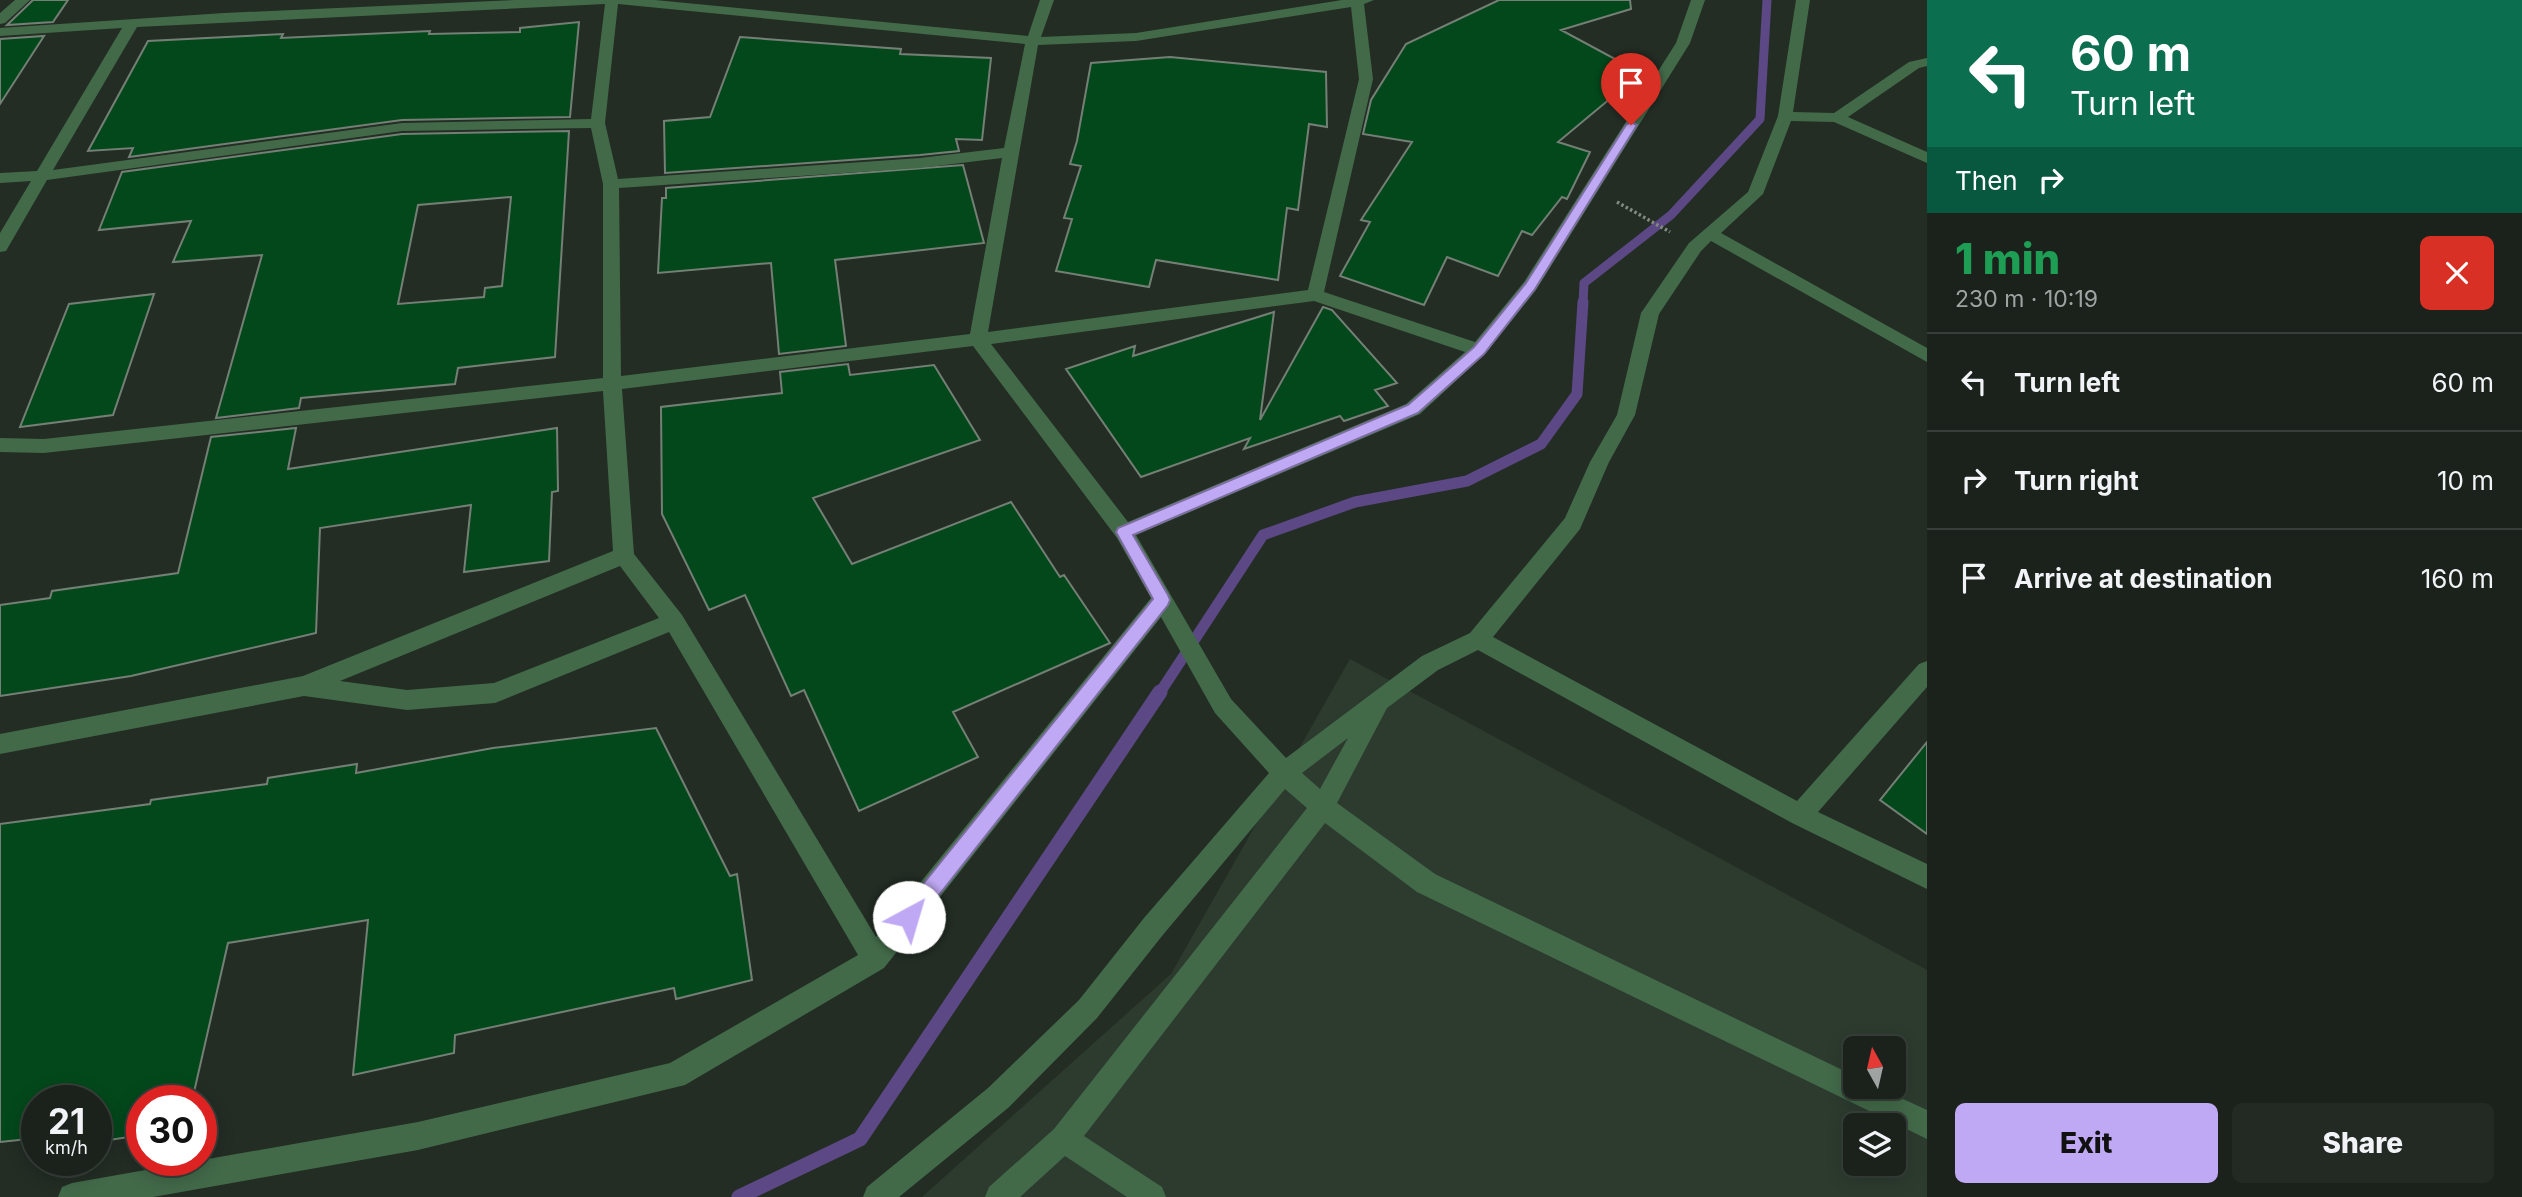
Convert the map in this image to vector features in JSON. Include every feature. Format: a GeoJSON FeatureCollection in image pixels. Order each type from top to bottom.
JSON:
{"type":"FeatureCollection","features":[{"type":"Feature","properties":{"kind":"street"},"geometry":{"type":"LineString","coordinates":[[0,20],[23,0]]}},
{"type":"Feature","properties":{"kind":"street"},"geometry":{"type":"LineString","coordinates":[[245,17],[272,0]]}},
{"type":"Feature","properties":{"kind":"street"},"geometry":{"type":"LineString","coordinates":[[611,0],[598,123],[611,184],[612,382],[624,556],[674,621],[875,959]]}},
{"type":"Feature","properties":{"kind":"street"},"geometry":{"type":"LineString","coordinates":[[0,32],[245,17],[611,0],[1033,41],[1136,37],[1360,1],[1366,79],[1315,295]]}},
{"type":"Feature","properties":{"kind":"street"},"geometry":{"type":"LineString","coordinates":[[1047,0],[1027,58],[978,340],[1124,532],[1223,706],[1284,773],[1323,807],[1426,883],[1927,1125]]}},
{"type":"Feature","properties":{"kind":"street"},"geometry":{"type":"LineString","coordinates":[[1124,532],[1413,409],[1479,350],[1530,286],[1683,43],[1699,0]]}},
{"type":"Feature","properties":{"kind":"street"},"geometry":{"type":"LineString","coordinates":[[877,1197],[999,1098],[1088,1009],[1284,773],[1430,663],[1478,640],[1573,523],[1600,462],[1626,415],[1650,313],[1695,247],[1755,194],[1786,116],[1801,1]]}},
{"type":"Feature","properties":{"kind":"street"},"geometry":{"type":"LineString","coordinates":[[0,247],[132,23]]}},
{"type":"Feature","properties":{"kind":"street"},"geometry":{"type":"LineString","coordinates":[[1837,118],[1914,65],[1927,62]]}},
{"type":"Feature","properties":{"kind":"street"},"geometry":{"type":"LineString","coordinates":[[1786,116],[1837,118],[1927,158]]}},
{"type":"Feature","properties":{"kind":"street"},"geometry":{"type":"LineString","coordinates":[[0,178],[43,176],[402,127],[598,123]]}},
{"type":"Feature","properties":{"kind":"street"},"geometry":{"type":"LineString","coordinates":[[611,184],[920,163],[1011,152]]}},
{"type":"Feature","properties":{"kind":"street"},"geometry":{"type":"LineString","coordinates":[[1711,234],[1927,356]]}},
{"type":"Feature","properties":{"kind":"street"},"geometry":{"type":"LineString","coordinates":[[0,445],[44,446],[612,382],[816,362],[1315,295],[1479,350]]}},
{"type":"Feature","properties":{"kind":"street"},"geometry":{"type":"LineString","coordinates":[[0,744],[304,686],[624,556]]}},
{"type":"Feature","properties":{"kind":"street"},"geometry":{"type":"LineString","coordinates":[[72,1197],[418,1136],[675,1075],[875,959],[1166,606]]}},
{"type":"Feature","properties":{"kind":"street"},"geometry":{"type":"LineString","coordinates":[[304,686],[407,699],[495,693],[674,621]]}},
{"type":"Feature","properties":{"kind":"street"},"geometry":{"type":"LineString","coordinates":[[1478,640],[1800,814],[1927,877]]}},
{"type":"Feature","properties":{"kind":"street"},"geometry":{"type":"LineString","coordinates":[[1800,814],[1927,671]]}},
{"type":"Feature","properties":{"kind":"street"},"geometry":{"type":"LineString","coordinates":[[999,1197],[1064,1139],[1323,807],[1379,703]]}},
{"type":"Feature","properties":{"kind":"street"},"geometry":{"type":"LineString","coordinates":[[1064,1139],[1152,1197]]}},
{"type":"Feature","properties":{"kind":"path"},"geometry":{"type":"LineString","coordinates":[[1612,199],[1676,236]]}},
{"type":"Feature","properties":{"kind":"shaded area"},"geometry":{"type":"Polygon","coordinates":[[[1350,659],[1927,970],[1927,1197],[922,1197],[1171,974],[1350,659]]]}},
{"type":"Feature","properties":{"kind":"building"},"geometry":{"type":"Polygon","coordinates":[[[33,0],[68,0],[53,22],[7,25],[33,0]]]}},
{"type":"Feature","properties":{"kind":"building"},"geometry":{"type":"Polygon","coordinates":[[[1499,0],[1630,0],[1631,9],[1561,30],[1641,73],[1558,142],[1590,152],[1567,199],[1562,197],[1532,235],[1522,231],[1498,276],[1447,257],[1424,305],[1340,276],[1370,222],[1361,220],[1412,142],[1363,134],[1371,100],[1406,44],[1499,0]]]}},
{"type":"Feature","properties":{"kind":"building"},"geometry":{"type":"Polygon","coordinates":[[[579,22],[570,117],[402,120],[129,157],[133,148],[88,151],[148,41],[283,34],[281,38],[430,31],[429,34],[520,32],[520,28],[579,22]]]}},
{"type":"Feature","properties":{"kind":"building"},"geometry":{"type":"Polygon","coordinates":[[[44,36],[0,104],[0,39],[44,36]]]}},
{"type":"Feature","properties":{"kind":"building"},"geometry":{"type":"Polygon","coordinates":[[[740,37],[901,49],[900,54],[991,58],[982,140],[956,139],[959,151],[665,173],[664,121],[710,117],[740,37]]]}},
{"type":"Feature","properties":{"kind":"building"},"geometry":{"type":"Polygon","coordinates":[[[1170,57],[1326,72],[1327,127],[1309,124],[1298,210],[1287,208],[1278,280],[1156,260],[1149,287],[1056,271],[1072,219],[1064,218],[1081,166],[1070,164],[1077,141],[1091,63],[1170,57]]]}},
{"type":"Feature","properties":{"kind":"building"},"geometry":{"type":"Polygon","coordinates":[[[569,131],[555,357],[458,368],[455,384],[301,398],[299,408],[216,418],[262,255],[173,262],[191,221],[99,230],[122,172],[402,134],[569,131]],[[511,197],[418,205],[398,304],[484,297],[485,288],[502,286],[511,197]]]}},
{"type":"Feature","properties":{"kind":"building"},"geometry":{"type":"Polygon","coordinates":[[[963,165],[984,243],[835,260],[846,346],[779,354],[771,263],[658,273],[662,198],[666,198],[666,188],[963,165]]]}},
{"type":"Feature","properties":{"kind":"building"},"geometry":{"type":"Polygon","coordinates":[[[154,294],[113,415],[20,427],[69,304],[154,294]]]}},
{"type":"Feature","properties":{"kind":"building"},"geometry":{"type":"Polygon","coordinates":[[[1323,307],[1332,310],[1397,383],[1375,390],[1388,406],[1344,421],[1340,416],[1244,449],[1250,438],[1141,477],[1066,369],[1135,346],[1133,356],[1274,312],[1260,420],[1323,307]]]}},
{"type":"Feature","properties":{"kind":"building"},"geometry":{"type":"Polygon","coordinates":[[[848,364],[850,375],[934,365],[980,440],[813,498],[852,564],[1011,502],[1060,577],[1064,575],[1110,643],[953,712],[978,757],[859,811],[804,690],[791,696],[745,595],[709,610],[662,514],[661,407],[782,393],[780,372],[848,364]]]}},
{"type":"Feature","properties":{"kind":"building"},"geometry":{"type":"Polygon","coordinates":[[[296,428],[288,469],[557,428],[558,491],[552,492],[549,561],[464,572],[471,505],[320,528],[316,633],[131,676],[0,696],[0,605],[50,598],[52,591],[178,573],[211,437],[296,428]]]}},
{"type":"Feature","properties":{"kind":"building"},"geometry":{"type":"Polygon","coordinates":[[[656,728],[730,876],[737,874],[752,980],[676,999],[674,988],[455,1035],[454,1053],[353,1075],[368,920],[228,943],[196,1085],[126,1085],[126,1137],[112,1140],[112,1085],[21,1085],[21,1140],[0,1142],[0,824],[150,804],[151,800],[267,784],[268,778],[357,764],[356,773],[493,748],[656,728]]]}},
{"type":"Feature","properties":{"kind":"building"},"geometry":{"type":"Polygon","coordinates":[[[1927,742],[1927,834],[1880,800],[1927,742]]]}},
{"type":"Feature","properties":{"kind":"waterway"},"geometry":{"type":"LineString","coordinates":[[1583,303],[1584,283],[1671,215],[1760,119],[1767,0]]}},
{"type":"Feature","properties":{"kind":"waterway"},"geometry":{"type":"LineString","coordinates":[[1159,694],[1263,535],[1355,502],[1467,481],[1541,444],[1577,394],[1583,302]]}},
{"type":"Feature","properties":{"kind":"waterway"},"geometry":{"type":"LineString","coordinates":[[739,1197],[860,1139],[1160,692]]}},
{"type":"Feature","properties":{"kind":"route"},"geometry":{"type":"LineString","coordinates":[[909,917],[1162,600],[1124,532],[1413,409],[1479,350],[1530,286],[1631,125]]}}]}
